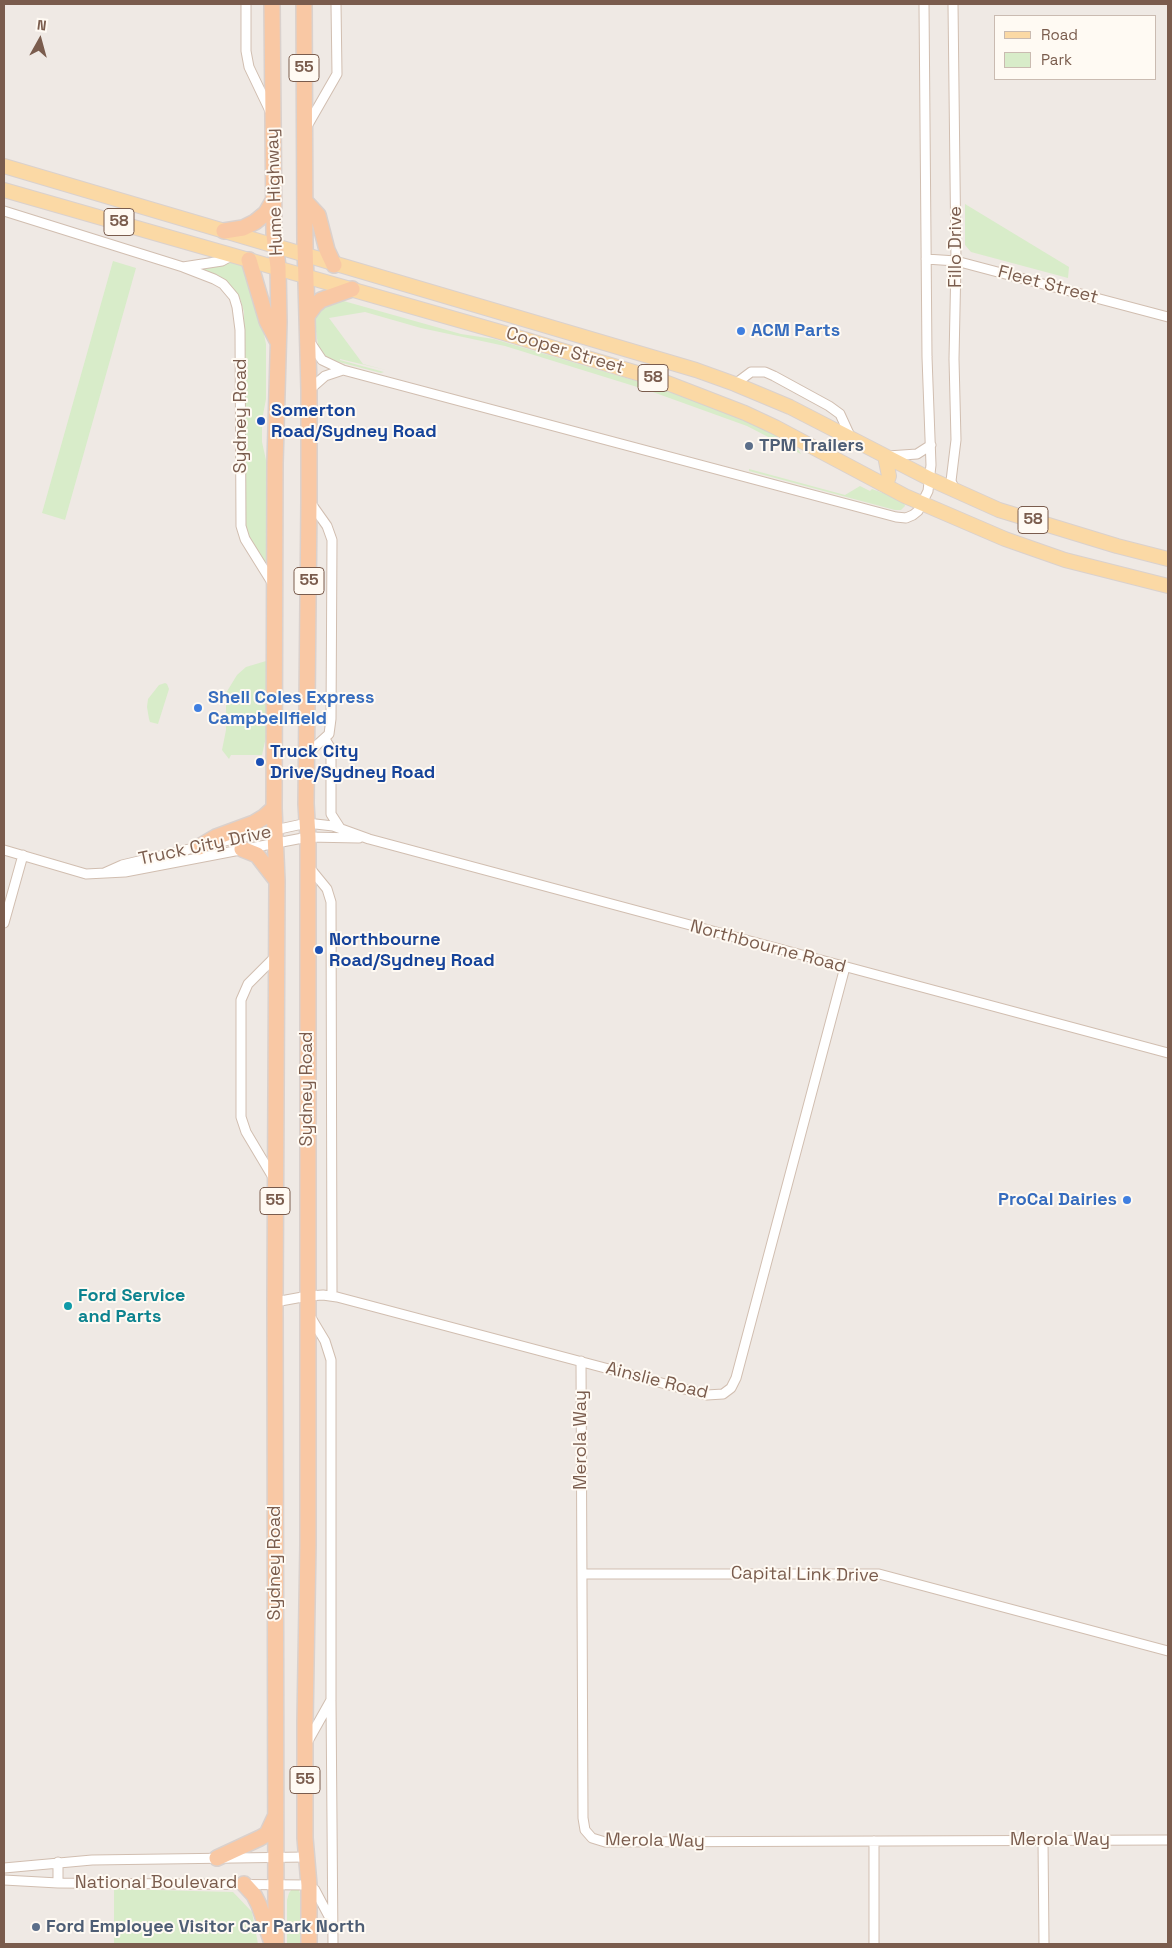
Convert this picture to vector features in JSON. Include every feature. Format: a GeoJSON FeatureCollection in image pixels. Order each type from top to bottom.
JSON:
{"type":"FeatureCollection","features":[{"type":"Feature","properties":{"kind":"highway","name":"Hume Highway"},"geometry":{"type":"LineString","coordinates":[[272,4],[275,245],[278,267]]}},
{"type":"Feature","properties":{"kind":"highway","name":"Hume Highway"},"geometry":{"type":"LineString","coordinates":[[304,4],[306,275]]}},
{"type":"Feature","properties":{"kind":"highway"},"geometry":{"type":"LineString","coordinates":[[224,231],[243,228],[255,222],[266,213],[275,198]]}},
{"type":"Feature","properties":{"kind":"highway"},"geometry":{"type":"LineString","coordinates":[[305,201],[318,216],[327,250],[334,265]]}},
{"type":"Feature","properties":{"kind":"highway"},"geometry":{"type":"LineString","coordinates":[[250,260],[267,321],[278,344]]}},
{"type":"Feature","properties":{"kind":"highway","name":"Sydney Road"},"geometry":{"type":"LineString","coordinates":[[274,1944],[277,1856],[275,1181],[277,882],[274,808],[275,462],[278,267]]}},
{"type":"Feature","properties":{"kind":"highway","name":"Sydney Road"},"geometry":{"type":"LineString","coordinates":[[306,275],[309,502],[307,754],[308,1545],[305,1747],[309,1944]]}},
{"type":"Feature","properties":{"kind":"highway"},"geometry":{"type":"LineString","coordinates":[[307,316],[315,304],[352,289]]}},
{"type":"Feature","properties":{"kind":"highway"},"geometry":{"type":"LineString","coordinates":[[199,847],[216,837],[254,823],[274,808]]}},
{"type":"Feature","properties":{"kind":"highway"},"geometry":{"type":"LineString","coordinates":[[242,848],[257,855],[277,882]]}},
{"type":"Feature","properties":{"kind":"highway"},"geometry":{"type":"LineString","coordinates":[[217,1858],[266,1834],[276,1816]]}},
{"type":"Feature","properties":{"kind":"highway"},"geometry":{"type":"LineString","coordinates":[[244,1884],[254,1895],[259,1905],[274,1944]]}},
{"type":"Feature","properties":{"kind":"main road","name":"58"},"geometry":{"type":"LineString","coordinates":[[4,166],[275,245]]}},
{"type":"Feature","properties":{"kind":"main road","name":"58"},"geometry":{"type":"LineString","coordinates":[[4,190],[278,267]]}},
{"type":"Feature","properties":{"kind":"main road","name":"Cooper Street"},"geometry":{"type":"LineString","coordinates":[[275,245],[334,265],[696,370],[790,407],[930,479],[999,510],[1117,546],[1168,559]]}},
{"type":"Feature","properties":{"kind":"main road","name":"Cooper Street"},"geometry":{"type":"LineString","coordinates":[[278,267],[481,326],[698,394],[775,428],[922,503],[1005,539],[1065,560],[1168,586]]}},
{"type":"Feature","properties":{"kind":"main road"},"geometry":{"type":"LineString","coordinates":[[481,326],[486,309]]}},
{"type":"Feature","properties":{"kind":"main road"},"geometry":{"type":"LineString","coordinates":[[696,370],[698,394]]}},
{"type":"Feature","properties":{"kind":"main road"},"geometry":{"type":"LineString","coordinates":[[735,384],[734,396],[744,413]]}},
{"type":"Feature","properties":{"kind":"main road"},"geometry":{"type":"LineString","coordinates":[[882,484],[887,482],[889,476],[885,456]]}},
{"type":"Feature","properties":{"kind":"main road"},"geometry":{"type":"LineString","coordinates":[[999,510],[999,527],[1005,539]]}},
{"type":"Feature","properties":{"kind":"street","name":"Hume Highway"},"geometry":{"type":"LineString","coordinates":[[246,4],[246,51],[249,67],[273,118]]}},
{"type":"Feature","properties":{"kind":"street","name":"Hume Highway"},"geometry":{"type":"LineString","coordinates":[[304,132],[337,74],[336,4]]}},
{"type":"Feature","properties":{"kind":"street","name":"Fillo Drive"},"geometry":{"type":"LineString","coordinates":[[924,4],[930,479]]}},
{"type":"Feature","properties":{"kind":"street","name":"Fillo Drive"},"geometry":{"type":"LineString","coordinates":[[953,4],[956,440],[951,481],[955,490]]}},
{"type":"Feature","properties":{"kind":"street","name":"Sydney Road"},"geometry":{"type":"LineString","coordinates":[[4,212],[183,267],[223,284],[234,297],[238,307],[240,330],[241,526],[245,539],[275,586]]}},
{"type":"Feature","properties":{"kind":"street"},"geometry":{"type":"LineString","coordinates":[[183,267],[222,261],[233,255]]}},
{"type":"Feature","properties":{"kind":"street","name":"Fleet Street"},"geometry":{"type":"LineString","coordinates":[[926,260],[956,261],[1168,317]]}},
{"type":"Feature","properties":{"kind":"street"},"geometry":{"type":"LineString","coordinates":[[307,338],[322,360],[343,370],[896,517],[906,518],[914,516],[928,491],[930,479]]}},
{"type":"Feature","properties":{"kind":"street"},"geometry":{"type":"LineString","coordinates":[[309,390],[312,385],[325,376],[343,370]]}},
{"type":"Feature","properties":{"kind":"street"},"geometry":{"type":"LineString","coordinates":[[735,384],[751,372],[758,371],[774,376],[830,406],[840,414],[850,438]]}},
{"type":"Feature","properties":{"kind":"street"},"geometry":{"type":"LineString","coordinates":[[885,456],[917,454],[930,446]]}},
{"type":"Feature","properties":{"kind":"street"},"geometry":{"type":"LineString","coordinates":[[307,754],[325,739],[331,728],[332,540],[326,526],[309,502]]}},
{"type":"Feature","properties":{"kind":"street"},"geometry":{"type":"LineString","coordinates":[[325,739],[331,749],[332,814],[340,828]]}},
{"type":"Feature","properties":{"kind":"street","name":"Northbourne Road"},"geometry":{"type":"LineString","coordinates":[[308,830],[321,824],[340,828],[369,838],[1168,1053]]}},
{"type":"Feature","properties":{"kind":"street","name":"Northbourne Road"},"geometry":{"type":"LineString","coordinates":[[308,830],[369,838]]}},
{"type":"Feature","properties":{"kind":"street","name":"Truck City Drive"},"geometry":{"type":"LineString","coordinates":[[104,873],[122,865],[199,847],[308,830]]}},
{"type":"Feature","properties":{"kind":"street","name":"Truck City Drive"},"geometry":{"type":"LineString","coordinates":[[4,850],[86,874],[125,872],[242,848],[276,836],[308,830]]}},
{"type":"Feature","properties":{"kind":"street"},"geometry":{"type":"LineString","coordinates":[[4,923],[23,856]]}},
{"type":"Feature","properties":{"kind":"street","name":"Sydney Road"},"geometry":{"type":"LineString","coordinates":[[308,865],[326,890],[331,902],[332,1296]]}},
{"type":"Feature","properties":{"kind":"street"},"geometry":{"type":"LineString","coordinates":[[275,1181],[243,1126],[241,1103],[241,1000],[248,984],[276,956]]}},
{"type":"Feature","properties":{"kind":"street","name":"Ainslie Road"},"geometry":{"type":"LineString","coordinates":[[275,1302],[308,1296],[332,1296],[707,1395],[718,1395],[731,1388],[741,1359],[844,967]]}},
{"type":"Feature","properties":{"kind":"street","name":"Sydney Road"},"geometry":{"type":"LineString","coordinates":[[308,1314],[326,1341],[331,1360],[333,1944]]}},
{"type":"Feature","properties":{"kind":"street","name":"Merola Way"},"geometry":{"type":"LineString","coordinates":[[581,1361],[583,1824],[587,1834],[596,1840],[605,1842],[1168,1840]]}},
{"type":"Feature","properties":{"kind":"street","name":"Capital Link Drive"},"geometry":{"type":"LineString","coordinates":[[582,1574],[878,1574],[1168,1651]]}},
{"type":"Feature","properties":{"kind":"street","name":"Sydney Road"},"geometry":{"type":"LineString","coordinates":[[305,1747],[331,1700]]}},
{"type":"Feature","properties":{"kind":"street"},"geometry":{"type":"LineString","coordinates":[[1043,1840],[1044,1944]]}},
{"type":"Feature","properties":{"kind":"street"},"geometry":{"type":"LineString","coordinates":[[874,1841],[874,1944]]}},
{"type":"Feature","properties":{"kind":"street","name":"National Boulevard"},"geometry":{"type":"LineString","coordinates":[[4,1868],[58,1862],[277,1856],[306,1857]]}},
{"type":"Feature","properties":{"kind":"street"},"geometry":{"type":"LineString","coordinates":[[58,1862],[58,1883]]}},
{"type":"Feature","properties":{"kind":"street","name":"National Boulevard"},"geometry":{"type":"LineString","coordinates":[[4,1880],[58,1883],[309,1885]]}},
{"type":"Feature","properties":{"kind":"street","name":"Sydney Road"},"geometry":{"type":"LineString","coordinates":[[309,1885],[315,1890],[333,1924]]}},
{"type":"Feature","properties":{"kind":"shaded area"},"geometry":{"type":"Polygon","coordinates":[[[4,4],[1168,4],[1168,1944],[4,1944],[4,4]]]}},
{"type":"Feature","properties":{"kind":"green space"},"geometry":{"type":"Polygon","coordinates":[[[965,204],[1069,267],[1068,278],[971,252],[965,245],[965,204]]]}},
{"type":"Feature","properties":{"kind":"green space"},"geometry":{"type":"Polygon","coordinates":[[[113,261],[136,268],[65,520],[42,513],[113,261]]]}},
{"type":"Feature","properties":{"kind":"green space"},"geometry":{"type":"Polygon","coordinates":[[[231,262],[246,267],[255,290],[266,344],[266,399],[262,420],[262,442],[266,460],[266,565],[248,536],[246,526],[244,312],[240,298],[227,281],[217,275],[197,269],[231,262]]]}},
{"type":"Feature","properties":{"kind":"green space"},"geometry":{"type":"Polygon","coordinates":[[[340,300],[461,334],[494,339],[670,391],[716,408],[768,431],[796,446],[801,454],[747,426],[650,391],[505,346],[421,328],[365,312],[329,318],[363,364],[386,370],[340,359],[384,372],[381,373],[331,360],[324,355],[318,345],[314,317],[316,307],[340,300]]]}},
{"type":"Feature","properties":{"kind":"green space"},"geometry":{"type":"Polygon","coordinates":[[[749,469],[845,495],[860,486],[870,491],[872,489],[894,497],[904,502],[905,506],[901,510],[895,510],[749,471],[749,469]]]}},
{"type":"Feature","properties":{"kind":"green space"},"geometry":{"type":"Polygon","coordinates":[[[266,661],[266,737],[262,755],[231,755],[229,759],[222,750],[226,730],[226,693],[237,675],[246,667],[266,661]]]}},
{"type":"Feature","properties":{"kind":"green space"},"geometry":{"type":"Polygon","coordinates":[[[165,683],[169,689],[158,724],[150,722],[147,707],[148,699],[159,685],[165,683]]]}},
{"type":"Feature","properties":{"kind":"green space"},"geometry":{"type":"Polygon","coordinates":[[[114,1889],[233,1892],[252,1912],[258,1944],[114,1944],[114,1889]]]}},
{"type":"Feature","properties":{"kind":"green space"},"geometry":{"type":"Polygon","coordinates":[[[292,1889],[299,1890],[301,1897],[303,1944],[287,1944],[287,1900],[292,1889]]]}},
{"type":"Feature","properties":{"kind":"place","name":"ACM Parts"},"geometry":{"type":"Point","coordinates":[741,331]}},
{"type":"Feature","properties":{"kind":"place","name":"Somerton Road/Sydney Road"},"geometry":{"type":"Point","coordinates":[261,421]}},
{"type":"Feature","properties":{"kind":"place","name":"TPM Trailers"},"geometry":{"type":"Point","coordinates":[749,446]}},
{"type":"Feature","properties":{"kind":"place","name":"Shell Coles Express Campbellfield"},"geometry":{"type":"Point","coordinates":[198,708]}},
{"type":"Feature","properties":{"kind":"place","name":"Truck City Drive/Sydney Road"},"geometry":{"type":"Point","coordinates":[260,762]}},
{"type":"Feature","properties":{"kind":"place","name":"Northbourne Road/Sydney Road"},"geometry":{"type":"Point","coordinates":[319,950]}},
{"type":"Feature","properties":{"kind":"place","name":"ProCal Dairies"},"geometry":{"type":"Point","coordinates":[1127,1200]}},
{"type":"Feature","properties":{"kind":"place","name":"Ford Service and Parts"},"geometry":{"type":"Point","coordinates":[68,1306]}},
{"type":"Feature","properties":{"kind":"place","name":"Ford Employee Visitor Car Park North"},"geometry":{"type":"Point","coordinates":[36,1927]}}]}
